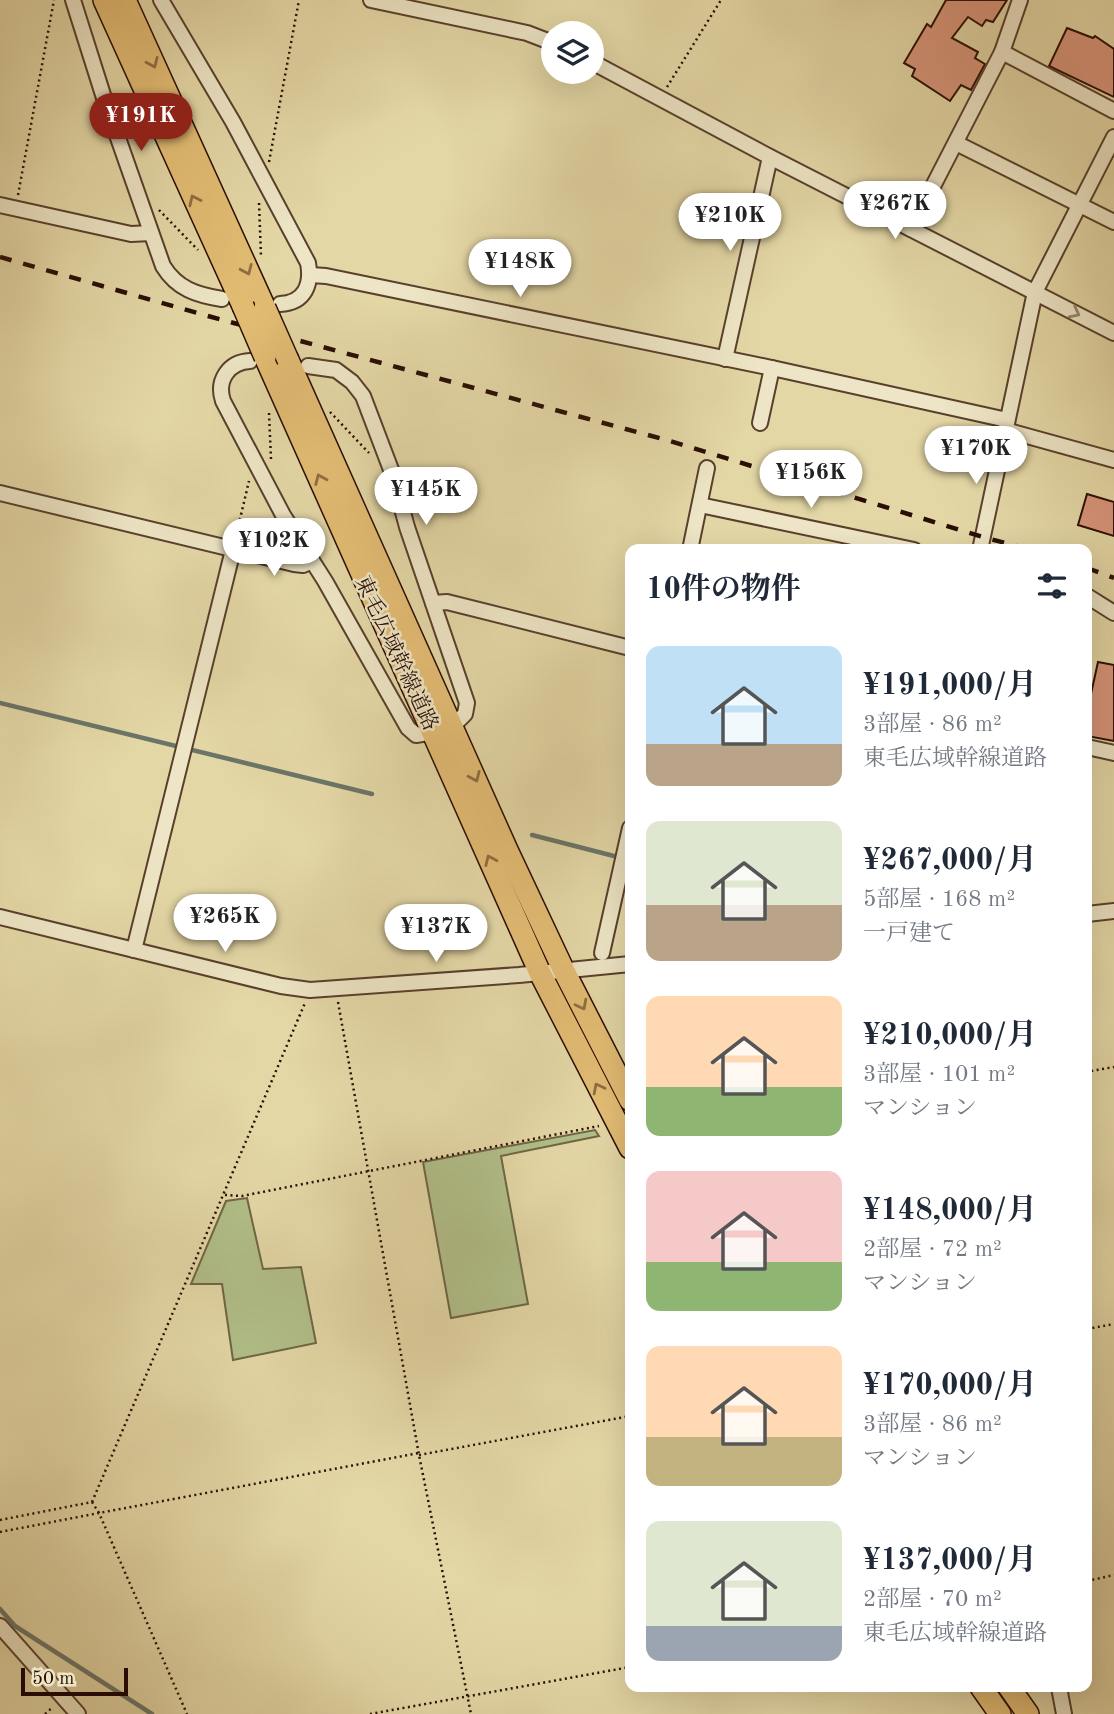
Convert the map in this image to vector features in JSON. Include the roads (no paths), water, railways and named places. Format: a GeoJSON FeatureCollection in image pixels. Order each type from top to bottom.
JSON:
{"type":"FeatureCollection","features":[{"type":"Feature","properties":{"kind":"highway","name":"東毛広域幹線道路"},"geometry":{"type":"LineString","coordinates":[[104,0],[243,306],[258,359],[443,729],[507,850],[564,971],[625,1090]]}},
{"type":"Feature","properties":{"kind":"highway","name":"東毛広域幹線道路"},"geometry":{"type":"LineString","coordinates":[[125,0],[298,363],[540,973],[625,1138]]}},
{"type":"Feature","properties":{"kind":"highway"},"geometry":{"type":"LineString","coordinates":[[985,1692],[1000,1714]]}},
{"type":"Feature","properties":{"kind":"highway"},"geometry":{"type":"LineString","coordinates":[[1013,1692],[1028,1714]]}},
{"type":"Feature","properties":{"kind":"street"},"geometry":{"type":"LineString","coordinates":[[73,0],[163,266],[173,280],[195,294],[222,299]]}},
{"type":"Feature","properties":{"kind":"street"},"geometry":{"type":"LineString","coordinates":[[161,0],[305,255],[310,285],[298,299],[272,306]]}},
{"type":"Feature","properties":{"kind":"street"},"geometry":{"type":"LineString","coordinates":[[371,0],[527,33],[541,38]]}},
{"type":"Feature","properties":{"kind":"street"},"geometry":{"type":"LineString","coordinates":[[911,229],[1002,52],[1020,0]]}},
{"type":"Feature","properties":{"kind":"street"},"geometry":{"type":"LineString","coordinates":[[1002,52],[1114,111]]}},
{"type":"Feature","properties":{"kind":"street"},"geometry":{"type":"LineString","coordinates":[[604,69],[770,157],[1114,333]]}},
{"type":"Feature","properties":{"kind":"street"},"geometry":{"type":"LineString","coordinates":[[981,544],[1035,292],[1114,137]]}},
{"type":"Feature","properties":{"kind":"street"},"geometry":{"type":"LineString","coordinates":[[956,143],[1114,222]]}},
{"type":"Feature","properties":{"kind":"street"},"geometry":{"type":"LineString","coordinates":[[725,359],[770,157]]}},
{"type":"Feature","properties":{"kind":"street"},"geometry":{"type":"LineString","coordinates":[[0,205],[131,234],[151,233]]}},
{"type":"Feature","properties":{"kind":"street"},"geometry":{"type":"LineString","coordinates":[[310,275],[326,276],[772,368],[1006,425],[1114,460]]}},
{"type":"Feature","properties":{"kind":"street"},"geometry":{"type":"LineString","coordinates":[[258,359],[241,361],[232,366],[223,377],[220,390],[223,401],[283,515],[408,728],[416,735],[443,729],[466,714],[467,703],[407,527],[393,475],[363,396],[352,382],[336,370],[298,363]]}},
{"type":"Feature","properties":{"kind":"street"},"geometry":{"type":"LineString","coordinates":[[760,423],[772,368]]}},
{"type":"Feature","properties":{"kind":"street"},"geometry":{"type":"LineString","coordinates":[[691,544],[707,468]]}},
{"type":"Feature","properties":{"kind":"street"},"geometry":{"type":"LineString","coordinates":[[0,493],[294,564],[303,565],[312,561]]}},
{"type":"Feature","properties":{"kind":"street"},"geometry":{"type":"LineString","coordinates":[[700,505],[877,544]]}},
{"type":"Feature","properties":{"kind":"street"},"geometry":{"type":"LineString","coordinates":[[134,950],[233,550]]}},
{"type":"Feature","properties":{"kind":"street"},"geometry":{"type":"LineString","coordinates":[[1092,599],[1114,613]]}},
{"type":"Feature","properties":{"kind":"street"},"geometry":{"type":"LineString","coordinates":[[433,603],[447,602],[625,647]]}},
{"type":"Feature","properties":{"kind":"street"},"geometry":{"type":"LineString","coordinates":[[1092,748],[1114,753]]}},
{"type":"Feature","properties":{"kind":"street"},"geometry":{"type":"LineString","coordinates":[[602,953],[625,850]]}},
{"type":"Feature","properties":{"kind":"street"},"geometry":{"type":"LineString","coordinates":[[1092,913],[1114,911]]}},
{"type":"Feature","properties":{"kind":"street"},"geometry":{"type":"LineString","coordinates":[[0,917],[281,986],[310,990],[625,965]]}},
{"type":"Feature","properties":{"kind":"street"},"geometry":{"type":"LineString","coordinates":[[0,1626],[78,1714]]}},
{"type":"Feature","properties":{"kind":"street"},"geometry":{"type":"LineString","coordinates":[[1060,1692],[1064,1714]]}},
{"type":"Feature","properties":{"kind":"waterway"},"geometry":{"type":"LineString","coordinates":[[0,703],[372,794]]}},
{"type":"Feature","properties":{"kind":"waterway"},"geometry":{"type":"LineString","coordinates":[[532,835],[614,856]]}},
{"type":"Feature","properties":{"kind":"waterway"},"geometry":{"type":"LineString","coordinates":[[0,1609],[15,1626],[152,1714]]}},
{"type":"Feature","properties":{"kind":"railway"},"geometry":{"type":"LineString","coordinates":[[0,257],[670,441],[1009,544]]}},
{"type":"Feature","properties":{"kind":"railway"},"geometry":{"type":"LineString","coordinates":[[1092,570],[1114,578]]}}]}
